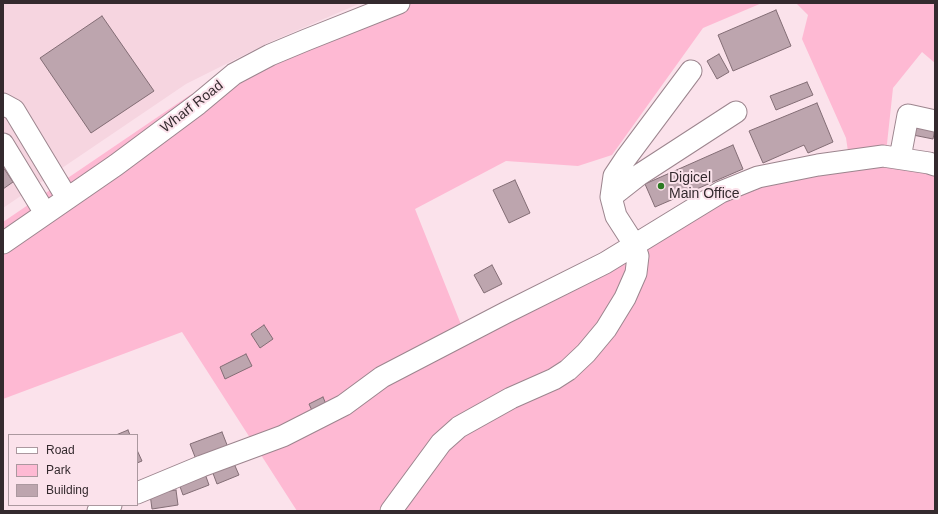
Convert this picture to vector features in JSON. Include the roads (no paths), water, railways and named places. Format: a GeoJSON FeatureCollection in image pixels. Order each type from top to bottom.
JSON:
{"type":"FeatureCollection","features":[{"type":"Feature","properties":{"kind":"street","name":"Wharf Road"},"geometry":{"type":"LineString","coordinates":[[3,243],[135,151],[198,104],[234,74],[270,55],[399,3]]}},
{"type":"Feature","properties":{"kind":"street"},"geometry":{"type":"LineString","coordinates":[[390,511],[440,443],[460,426],[511,398],[554,379],[568,370],[586,353],[606,329],[626,298],[636,273],[638,256],[634,244],[616,216],[611,197],[614,176],[691,71]]}},
{"type":"Feature","properties":{"kind":"street"},"geometry":{"type":"LineString","coordinates":[[3,104],[14,110],[67,198]]}},
{"type":"Feature","properties":{"kind":"street"},"geometry":{"type":"LineString","coordinates":[[611,197],[639,175],[736,112]]}},
{"type":"Feature","properties":{"kind":"street"},"geometry":{"type":"LineString","coordinates":[[900,158],[908,115],[935,121]]}},
{"type":"Feature","properties":{"kind":"street"},"geometry":{"type":"LineString","coordinates":[[3,144],[45,213]]}},
{"type":"Feature","properties":{"kind":"street"},"geometry":{"type":"LineString","coordinates":[[138,493],[202,466],[282,436],[344,405],[382,377],[605,263],[721,192],[758,177],[818,165],[883,156],[935,165]]}},
{"type":"Feature","properties":{"kind":"street"},"geometry":{"type":"LineString","coordinates":[[98,511],[109,506]]}},
{"type":"Feature","properties":{"kind":"place","name":"Digicel Main Office"},"geometry":{"type":"Point","coordinates":[661,186]}}]}
